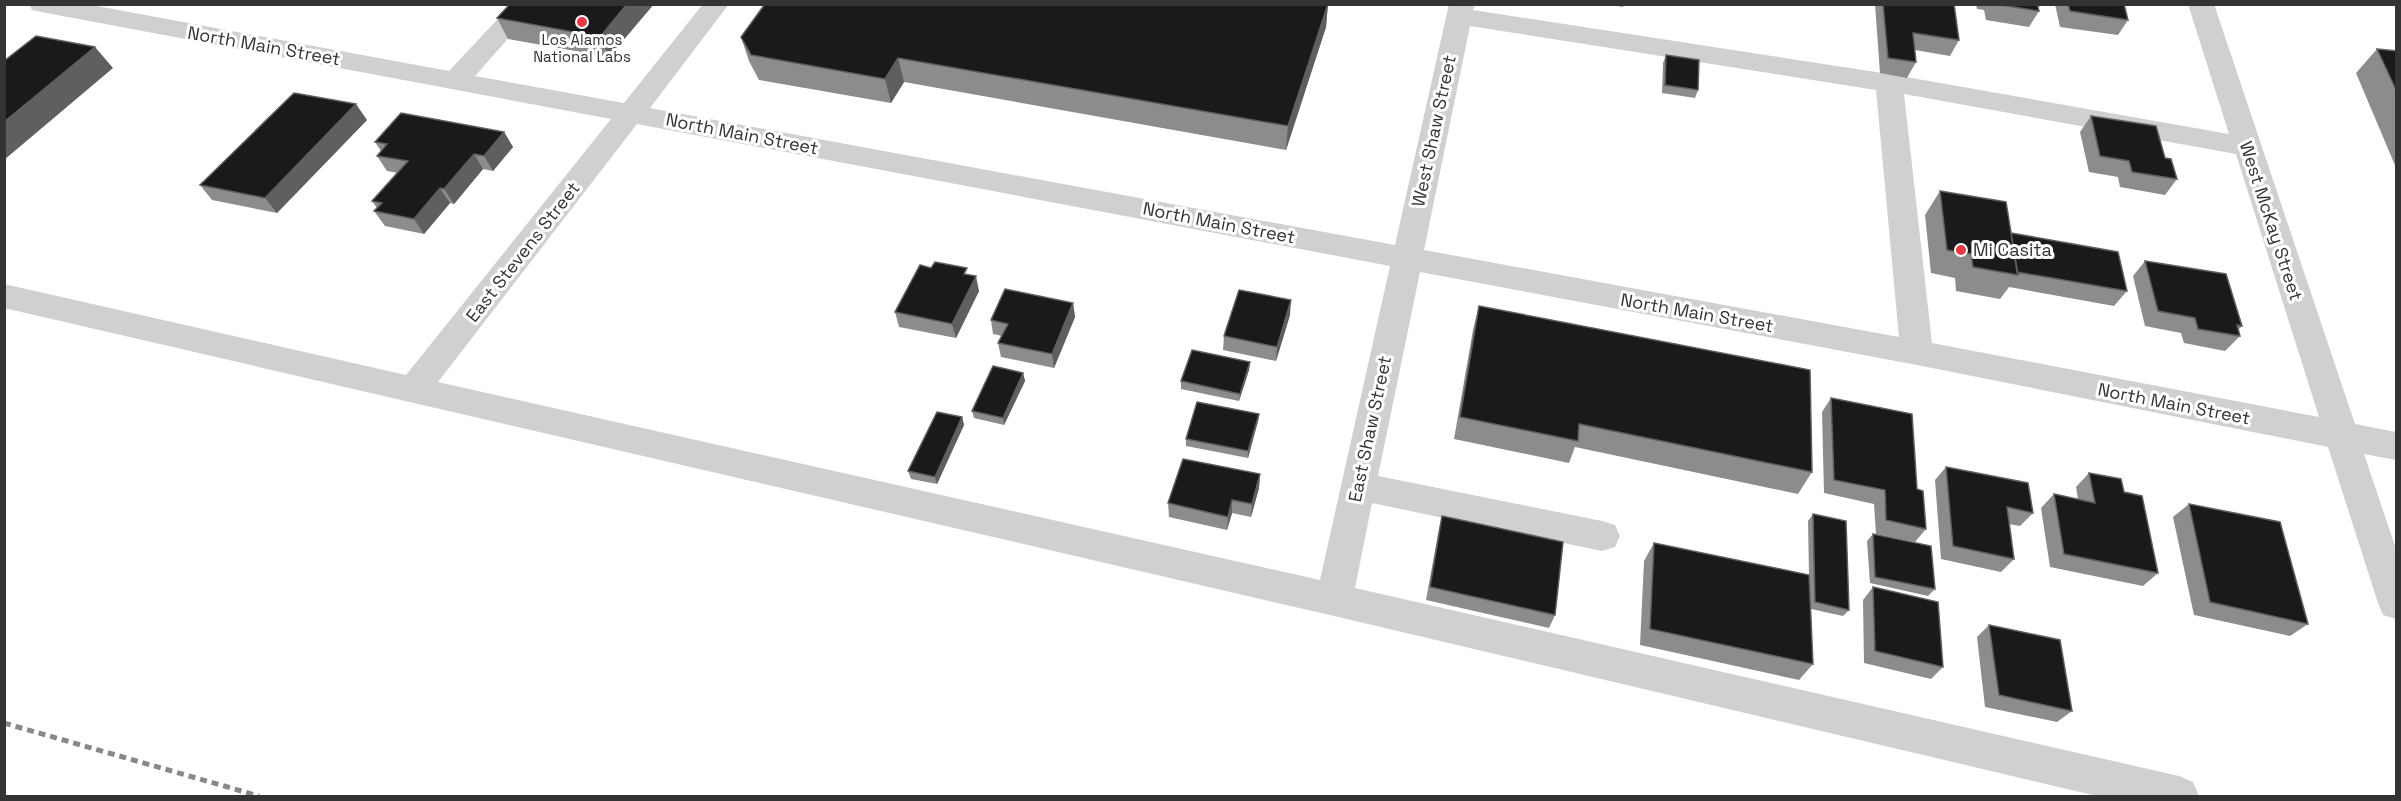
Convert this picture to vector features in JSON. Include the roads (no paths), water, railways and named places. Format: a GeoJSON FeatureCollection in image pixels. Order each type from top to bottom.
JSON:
{"type":"FeatureCollection","features":[{"type":"Feature","properties":{"kind":"street","name":"North Main Street"},"geometry":{"type":"LineString","coordinates":[[41,4],[1917,353],[2397,446]]}},
{"type":"Feature","properties":{"kind":"street","name":"East Stevens Street"},"geometry":{"type":"LineString","coordinates":[[414,390],[717,4]]}},
{"type":"Feature","properties":{"kind":"street","name":"West McKay Street"},"geometry":{"type":"LineString","coordinates":[[2200,4],[2397,603]]}},
{"type":"Feature","properties":{"kind":"street"},"geometry":{"type":"LineString","coordinates":[[1461,10],[2246,146]]}},
{"type":"Feature","properties":{"kind":"street","name":"West Shaw Street"},"geometry":{"type":"LineString","coordinates":[[1406,258],[1461,10]]}},
{"type":"Feature","properties":{"kind":"street"},"geometry":{"type":"LineString","coordinates":[[455,81],[517,14]]}},
{"type":"Feature","properties":{"kind":"street"},"geometry":{"type":"LineString","coordinates":[[1889,83],[1917,353]]}},
{"type":"Feature","properties":{"kind":"street","name":"East Shaw Street"},"geometry":{"type":"LineString","coordinates":[[1334,600],[1406,258]]}},
{"type":"Feature","properties":{"kind":"street"},"geometry":{"type":"LineString","coordinates":[[4,296],[2179,796]]}},
{"type":"Feature","properties":{"kind":"street"},"geometry":{"type":"LineString","coordinates":[[1358,486],[1602,536]]}},
{"type":"Feature","properties":{"kind":"railway"},"geometry":{"type":"LineString","coordinates":[[4,723],[259,796]]}},
{"type":"Feature","properties":{"kind":"place","name":"Los Alamos National Labs"},"geometry":{"type":"Point","coordinates":[582,22]}},
{"type":"Feature","properties":{"kind":"place","name":"Mi Casita"},"geometry":{"type":"Point","coordinates":[1961,250]}}]}
